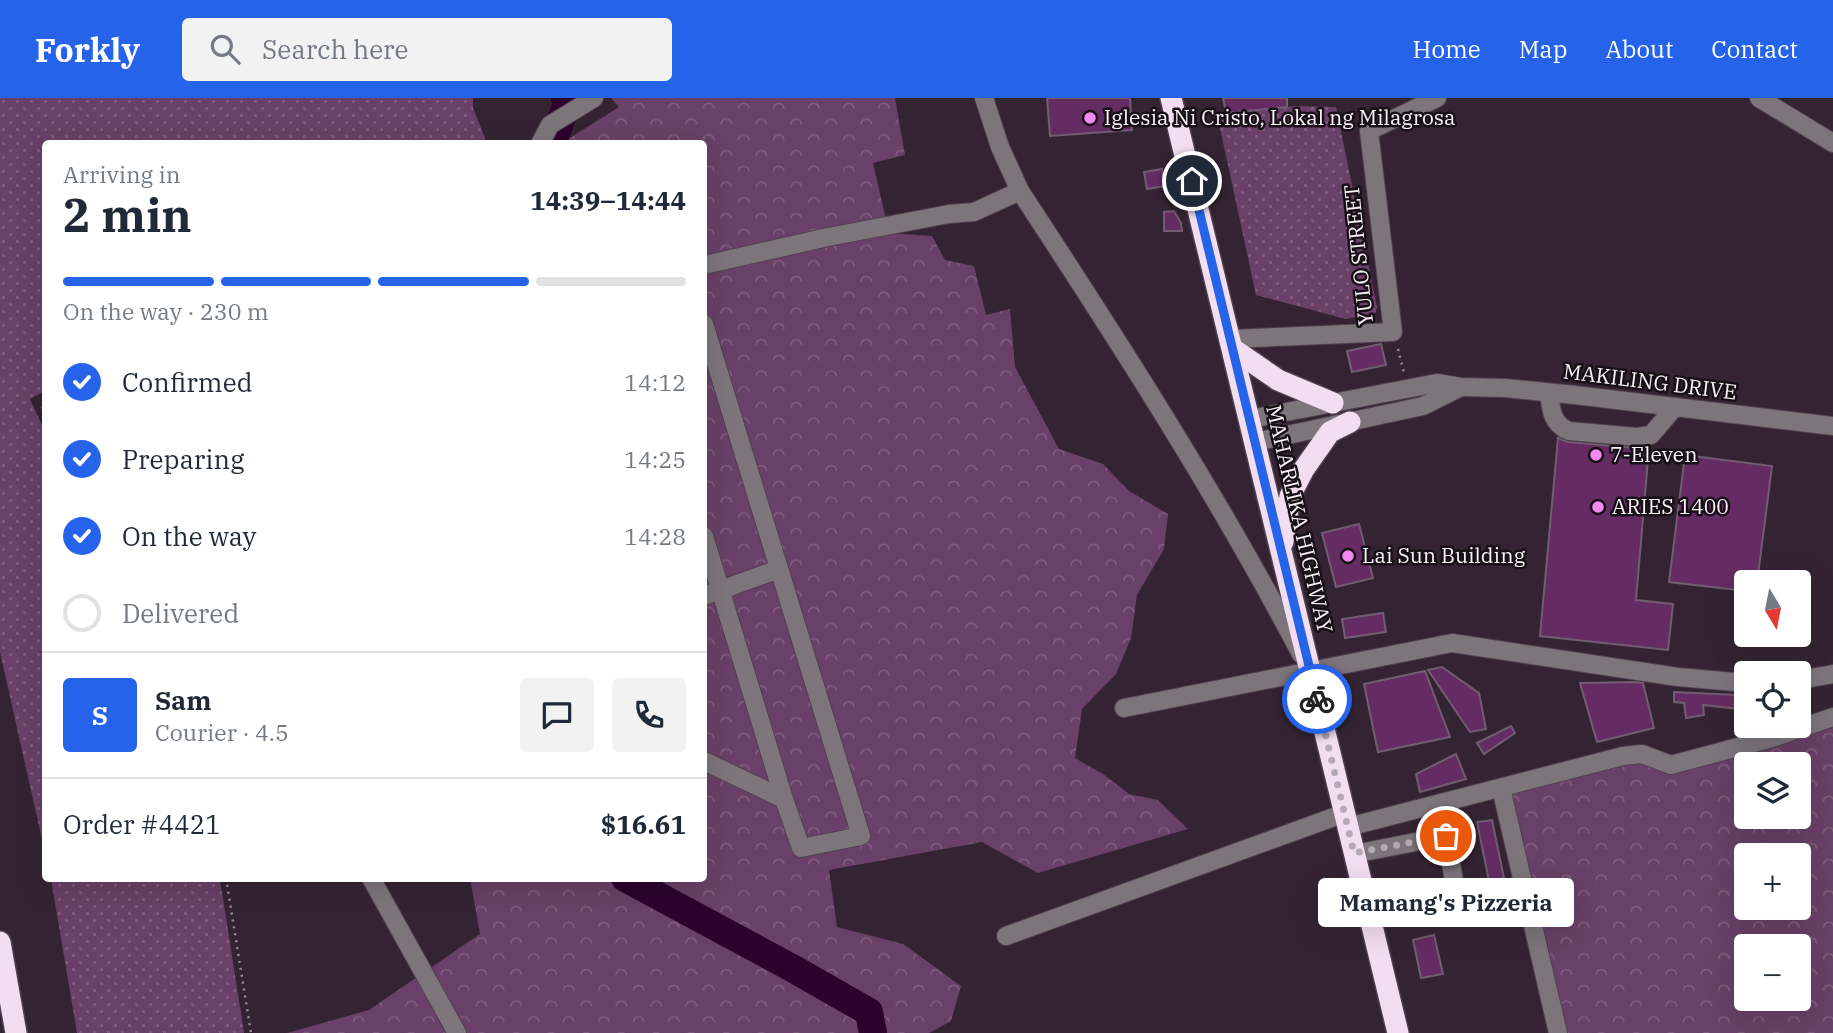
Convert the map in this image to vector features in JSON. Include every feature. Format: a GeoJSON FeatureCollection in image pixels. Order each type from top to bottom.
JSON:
{"type":"FeatureCollection","features":[{"type":"Feature","properties":{"kind":"highway","name":"MAHARLIKA HIGHWAY"},"geometry":{"type":"LineString","coordinates":[[1171,98],[1398,1033]]}},
{"type":"Feature","properties":{"kind":"highway"},"geometry":{"type":"LineString","coordinates":[[1231,344],[1278,380],[1333,404]]}},
{"type":"Feature","properties":{"kind":"highway"},"geometry":{"type":"LineString","coordinates":[[1282,554],[1290,496],[1317,447],[1330,432],[1350,422]]}},
{"type":"Feature","properties":{"kind":"highway"},"geometry":{"type":"LineString","coordinates":[[0,943],[16,1033]]}},
{"type":"Feature","properties":{"kind":"street"},"geometry":{"type":"LineString","coordinates":[[984,98],[1000,147],[1020,191],[1208,486],[1254,564],[1311,672]]}},
{"type":"Feature","properties":{"kind":"street","name":"YULO STREET"},"geometry":{"type":"LineString","coordinates":[[1231,344],[1392,332],[1368,131],[1437,98]]}},
{"type":"Feature","properties":{"kind":"street"},"geometry":{"type":"LineString","coordinates":[[1759,98],[1833,144]]}},
{"type":"Feature","properties":{"kind":"street"},"geometry":{"type":"LineString","coordinates":[[542,140],[550,125],[589,102]]}},
{"type":"Feature","properties":{"kind":"street"},"geometry":{"type":"LineString","coordinates":[[707,264],[828,237],[949,214],[974,212],[1020,191]]}},
{"type":"Feature","properties":{"kind":"street"},"geometry":{"type":"LineString","coordinates":[[707,334],[861,836],[801,848],[707,545]]}},
{"type":"Feature","properties":{"kind":"street","name":"MAKILING DRIVE"},"geometry":{"type":"LineString","coordinates":[[1250,419],[1437,383],[1461,387],[1505,388],[1833,426]]}},
{"type":"Feature","properties":{"kind":"street","name":"MAKILING DRIVE"},"geometry":{"type":"LineString","coordinates":[[1255,442],[1423,406],[1461,387]]}},
{"type":"Feature","properties":{"kind":"street"},"geometry":{"type":"LineString","coordinates":[[1549,393],[1552,415],[1559,427],[1569,431],[1637,437],[1650,435],[1675,407]]}},
{"type":"Feature","properties":{"kind":"street"},"geometry":{"type":"LineString","coordinates":[[707,595],[779,569]]}},
{"type":"Feature","properties":{"kind":"street"},"geometry":{"type":"LineString","coordinates":[[1125,708],[1452,643],[1678,677],[1734,682]]}},
{"type":"Feature","properties":{"kind":"street"},"geometry":{"type":"LineString","coordinates":[[1811,678],[1833,674]]}},
{"type":"Feature","properties":{"kind":"street"},"geometry":{"type":"LineString","coordinates":[[1006,936],[1347,820],[1501,788],[1623,756],[1642,754],[1671,765],[1772,738],[1833,717]]}},
{"type":"Feature","properties":{"kind":"street"},"geometry":{"type":"LineString","coordinates":[[707,762],[784,799]]}},
{"type":"Feature","properties":{"kind":"street"},"geometry":{"type":"LineString","coordinates":[[1501,788],[1558,1033]]}},
{"type":"Feature","properties":{"kind":"street"},"geometry":{"type":"LineString","coordinates":[[1354,853],[1446,836],[1455,886]]}},
{"type":"Feature","properties":{"kind":"street"},"geometry":{"type":"LineString","coordinates":[[373,882],[457,1033]]}},
{"type":"Feature","properties":{"kind":"path"},"geometry":{"type":"LineString","coordinates":[[1392,332],[1407,387]]}},
{"type":"Feature","properties":{"kind":"path"},"geometry":{"type":"LineString","coordinates":[[227,882],[251,1033]]}},
{"type":"Feature","properties":{"kind":"green space"},"geometry":{"type":"Polygon","coordinates":[[[0,98],[473,98],[473,108],[486,140],[42,140],[42,393],[30,399],[42,425],[42,840],[0,652],[0,98]]]}},
{"type":"Feature","properties":{"kind":"green space"},"geometry":{"type":"Polygon","coordinates":[[[611,98],[895,98],[905,155],[873,163],[889,233],[932,236],[945,260],[974,266],[986,315],[1010,309],[1015,367],[1059,449],[1103,464],[1129,491],[1168,514],[1164,549],[1137,595],[1131,638],[1116,674],[1082,709],[1075,758],[1103,774],[1129,794],[1158,800],[1188,829],[1038,873],[982,842],[829,870],[837,927],[903,944],[961,986],[951,1021],[929,1033],[287,1033],[369,1010],[480,934],[471,882],[707,882],[707,140],[567,140],[619,107],[611,98]]]}},
{"type":"Feature","properties":{"kind":"green space"},"geometry":{"type":"Polygon","coordinates":[[[1296,106],[1336,107],[1377,307],[1375,313],[1346,319],[1256,295],[1217,114],[1296,106]]]}},
{"type":"Feature","properties":{"kind":"green space"},"geometry":{"type":"Polygon","coordinates":[[[1833,715],[1833,1033],[1561,1033],[1503,791],[1622,756],[1665,764],[1754,738],[1811,738],[1811,721],[1833,715]]]}},
{"type":"Feature","properties":{"kind":"green space"},"geometry":{"type":"Polygon","coordinates":[[[52,882],[220,882],[244,1033],[77,1033],[52,882]]]}},
{"type":"Feature","properties":{"kind":"building","name":"Iglesia Ni Cristo, Lokal ng Milagrosa"},"geometry":{"type":"Polygon","coordinates":[[[1047,98],[1130,98],[1132,130],[1050,136],[1047,98]]]}},
{"type":"Feature","properties":{"kind":"building"},"geometry":{"type":"Polygon","coordinates":[[[1223,98],[1287,98],[1287,107],[1226,113],[1223,98]]]}},
{"type":"Feature","properties":{"kind":"building"},"geometry":{"type":"Polygon","coordinates":[[[1162,169],[1165,186],[1147,189],[1144,172],[1162,169]]]}},
{"type":"Feature","properties":{"kind":"building"},"geometry":{"type":"Polygon","coordinates":[[[1174,211],[1182,231],[1164,231],[1164,212],[1174,211]]]}},
{"type":"Feature","properties":{"kind":"building"},"geometry":{"type":"Polygon","coordinates":[[[1381,344],[1386,365],[1352,372],[1347,351],[1381,344]]]}},
{"type":"Feature","properties":{"kind":"building"},"geometry":{"type":"Polygon","coordinates":[[[1558,438],[1568,442],[1649,447],[1636,600],[1673,604],[1668,650],[1540,636],[1558,438]]]}},
{"type":"Feature","properties":{"kind":"building"},"geometry":{"type":"Polygon","coordinates":[[[1685,455],[1772,466],[1759,570],[1734,570],[1734,590],[1669,582],[1685,455]]]}},
{"type":"Feature","properties":{"kind":"building","name":"Lai Sun Building"},"geometry":{"type":"Polygon","coordinates":[[[1359,524],[1373,578],[1336,587],[1322,533],[1359,524]]]}},
{"type":"Feature","properties":{"kind":"building"},"geometry":{"type":"Polygon","coordinates":[[[1383,613],[1386,632],[1345,638],[1342,619],[1383,613]]]}},
{"type":"Feature","properties":{"kind":"building"},"geometry":{"type":"Polygon","coordinates":[[[1442,667],[1479,693],[1486,729],[1470,732],[1428,670],[1442,667]]]}},
{"type":"Feature","properties":{"kind":"building"},"geometry":{"type":"Polygon","coordinates":[[[1425,671],[1450,737],[1378,752],[1364,684],[1425,671]]]}},
{"type":"Feature","properties":{"kind":"building"},"geometry":{"type":"Polygon","coordinates":[[[1580,683],[1643,683],[1654,728],[1597,742],[1580,683]]]}},
{"type":"Feature","properties":{"kind":"building"},"geometry":{"type":"Polygon","coordinates":[[[1674,692],[1734,695],[1734,708],[1703,705],[1704,715],[1686,718],[1684,703],[1674,702],[1674,692]]]}},
{"type":"Feature","properties":{"kind":"building"},"geometry":{"type":"Polygon","coordinates":[[[1511,726],[1515,733],[1484,754],[1477,743],[1511,726]]]}},
{"type":"Feature","properties":{"kind":"building"},"geometry":{"type":"Polygon","coordinates":[[[1456,754],[1466,779],[1420,792],[1416,774],[1456,754]]]}},
{"type":"Feature","properties":{"kind":"building"},"geometry":{"type":"Polygon","coordinates":[[[1492,820],[1504,878],[1489,881],[1477,822],[1492,820]]]}},
{"type":"Feature","properties":{"kind":"building"},"geometry":{"type":"Polygon","coordinates":[[[1434,935],[1443,974],[1421,978],[1413,940],[1434,935]]]}},
{"type":"Feature","properties":{"kind":"waterway"},"geometry":{"type":"LineString","coordinates":[[554,140],[567,104],[565,98]]}},
{"type":"Feature","properties":{"kind":"waterway"},"geometry":{"type":"LineString","coordinates":[[632,882],[869,1012],[873,1033]]}},
{"type":"Feature","properties":{"kind":"way so far"},"geometry":{"type":"LineString","coordinates":[[1317,699],[1354,853],[1446,836]]}},
{"type":"Feature","properties":{"kind":"place","name":"Iglesia Ni Cristo, Lokal ng Milagrosa"},"geometry":{"type":"Point","coordinates":[1090,118]}},
{"type":"Feature","properties":{"kind":"place","name":"7-Eleven"},"geometry":{"type":"Point","coordinates":[1596,455]}},
{"type":"Feature","properties":{"kind":"place","name":"ARIES 1400"},"geometry":{"type":"Point","coordinates":[1598,507]}},
{"type":"Feature","properties":{"kind":"place","name":"Lai Sun Building"},"geometry":{"type":"Point","coordinates":[1348,556]}},
{"type":"Feature","properties":{"kind":"place","name":"Mamang's Pizzeria"},"geometry":{"type":"Point","coordinates":[1446,836]}},
{"type":"Feature","properties":{"kind":"route"},"geometry":{"type":"LineString","coordinates":[[1192,181],[1317,699]]}}]}
